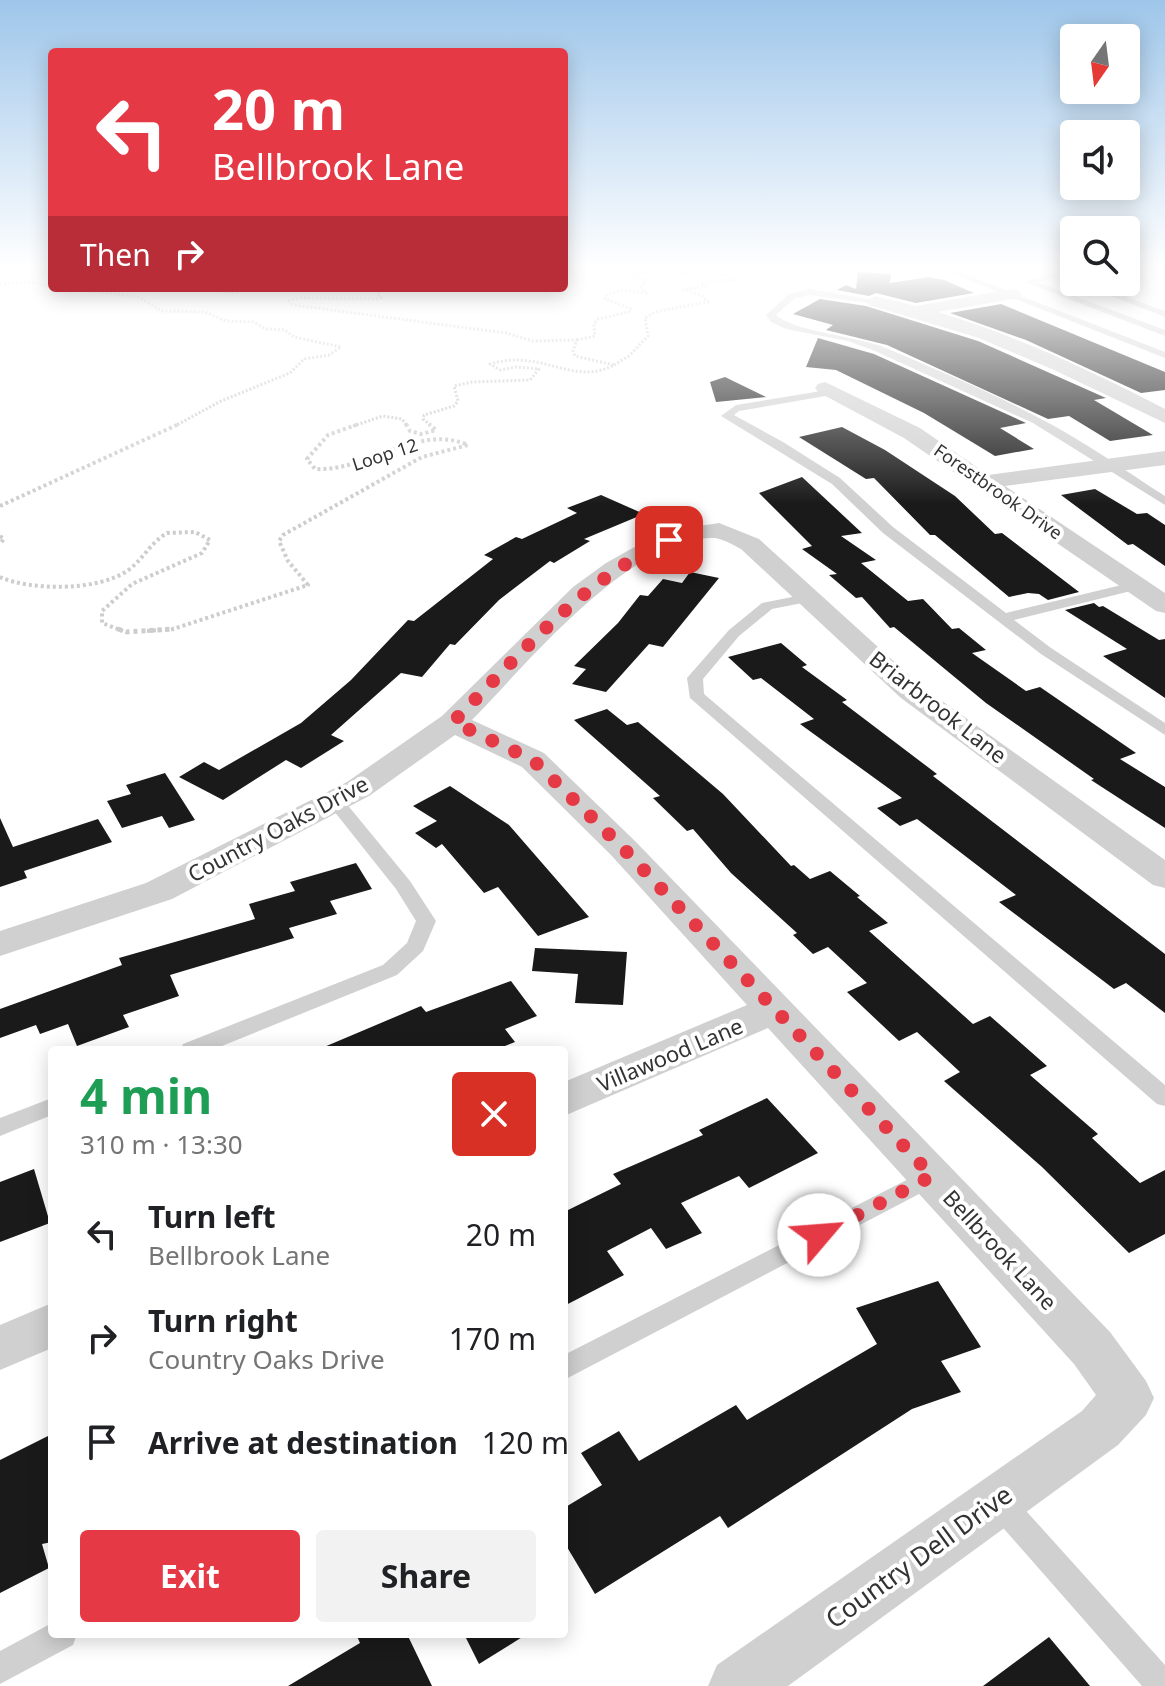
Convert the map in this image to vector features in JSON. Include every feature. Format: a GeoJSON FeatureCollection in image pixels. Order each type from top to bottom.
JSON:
{"type":"FeatureCollection","features":[{"type":"Feature","properties":{"kind":"street"},"geometry":{"type":"LineString","coordinates":[[1010,347],[1165,417]]}},
{"type":"Feature","properties":{"kind":"street","name":"Forestbrook Drive"},"geometry":{"type":"LineString","coordinates":[[829,390],[912,433],[1165,605]]}},
{"type":"Feature","properties":{"kind":"street"},"geometry":{"type":"LineString","coordinates":[[984,482],[1165,458]]}},
{"type":"Feature","properties":{"kind":"street","name":"Briarbrook Lane"},"geometry":{"type":"LineString","coordinates":[[719,530],[750,544],[911,692],[1165,877]]}},
{"type":"Feature","properties":{"kind":"street","name":"Country Oaks Drive"},"geometry":{"type":"LineString","coordinates":[[0,944],[159,891],[358,789],[453,722],[582,593],[615,568],[669,540],[719,530]]}},
{"type":"Feature","properties":{"kind":"street","name":"Bellbrook Lane"},"geometry":{"type":"LineString","coordinates":[[453,722],[533,760],[623,848],[1092,1348],[1128,1398],[1100,1428]]}},
{"type":"Feature","properties":{"kind":"street","name":"Villawood Lane"},"geometry":{"type":"LineString","coordinates":[[568,1098],[775,1009]]}},
{"type":"Feature","properties":{"kind":"street"},"geometry":{"type":"LineString","coordinates":[[0,1348],[48,1327]]}},
{"type":"Feature","properties":{"kind":"street","name":"Country Dell Drive"},"geometry":{"type":"LineString","coordinates":[[738,1686],[1100,1428]]}},
{"type":"Feature","properties":{"kind":"lane"},"geometry":{"type":"LineString","coordinates":[[872,347],[1037,421],[1165,501]]}},
{"type":"Feature","properties":{"kind":"lane"},"geometry":{"type":"LineString","coordinates":[[1144,347],[1165,355]]}},
{"type":"Feature","properties":{"kind":"lane"},"geometry":{"type":"LineString","coordinates":[[829,390],[736,408],[727,416],[779,444],[836,481],[888,530],[1046,651],[1165,730]]}},
{"type":"Feature","properties":{"kind":"lane"},"geometry":{"type":"LineString","coordinates":[[1004,618],[1134,586]]}},
{"type":"Feature","properties":{"kind":"lane"},"geometry":{"type":"LineString","coordinates":[[807,598],[767,606],[734,633],[695,678],[696,695],[1165,1098]]}},
{"type":"Feature","properties":{"kind":"lane"},"geometry":{"type":"LineString","coordinates":[[201,1046],[390,970],[416,946],[426,921],[403,885],[335,801]]}},
{"type":"Feature","properties":{"kind":"lane"},"geometry":{"type":"LineString","coordinates":[[0,1127],[48,1108]]}},
{"type":"Feature","properties":{"kind":"lane"},"geometry":{"type":"LineString","coordinates":[[568,1366],[932,1176]]}},
{"type":"Feature","properties":{"kind":"lane"},"geometry":{"type":"LineString","coordinates":[[998,1501],[1163,1686]]}},
{"type":"Feature","properties":{"kind":"lane"},"geometry":{"type":"LineString","coordinates":[[0,1668],[55,1638]]}},
{"type":"Feature","properties":{"kind":"path"},"geometry":{"type":"LineString","coordinates":[[0,506],[204,413],[221,401],[290,373],[304,359],[329,355],[339,347]]}},
{"type":"Feature","properties":{"kind":"path"},"geometry":{"type":"LineString","coordinates":[[575,347],[575,356],[614,365],[638,347]]}},
{"type":"Feature","properties":{"kind":"path","name":"Loop 12"},"geometry":{"type":"LineString","coordinates":[[0,577],[10,584],[99,582],[123,574],[136,564],[151,542],[164,533],[179,529],[201,533],[210,540],[202,553],[132,584],[102,611],[102,623],[127,632],[173,629],[297,591],[308,585],[294,572],[285,557],[279,541],[283,535],[398,472],[412,461],[468,445],[452,439],[431,441],[388,451],[354,466],[334,470],[315,469],[307,459],[328,435],[383,416],[402,419],[410,431],[421,434],[436,430],[423,419],[424,415],[454,406],[458,401],[454,386],[468,380],[510,384],[530,380],[539,369],[516,367],[500,370],[490,364],[500,360],[544,359],[565,370],[595,375],[614,365]]}},
{"type":"Feature","properties":{"kind":"path"},"geometry":{"type":"LineString","coordinates":[[0,536],[4,539],[0,544]]}},
{"type":"Feature","properties":{"kind":"building"},"geometry":{"type":"Polygon","coordinates":[[[814,347],[848,347],[874,354],[1026,423],[1000,428],[1034,449],[995,456],[924,413],[836,370],[806,367],[814,347]]]}},
{"type":"Feature","properties":{"kind":"building"},"geometry":{"type":"Polygon","coordinates":[[[891,347],[991,347],[1106,398],[1094,400],[1153,435],[1110,441],[1069,416],[1048,419],[891,347]]]}},
{"type":"Feature","properties":{"kind":"building"},"geometry":{"type":"Polygon","coordinates":[[[1040,347],[1104,347],[1165,372],[1165,390],[1141,393],[1040,347]]]}},
{"type":"Feature","properties":{"kind":"building"},"geometry":{"type":"Polygon","coordinates":[[[725,377],[766,397],[716,402],[710,382],[725,377]]]}},
{"type":"Feature","properties":{"kind":"building"},"geometry":{"type":"Polygon","coordinates":[[[842,427],[885,450],[955,496],[995,534],[1002,533],[1079,592],[1048,600],[1039,594],[1028,593],[1009,597],[935,535],[930,535],[874,478],[866,479],[799,437],[842,427]]]}},
{"type":"Feature","properties":{"kind":"building"},"geometry":{"type":"Polygon","coordinates":[[[802,477],[862,533],[841,536],[876,560],[861,563],[908,601],[923,599],[952,629],[959,628],[986,650],[972,653],[1026,691],[1040,687],[1136,753],[1120,759],[1165,787],[1165,828],[1091,780],[1094,779],[986,703],[894,627],[890,628],[862,597],[856,598],[829,575],[837,574],[802,549],[812,546],[759,493],[802,477]]]}},
{"type":"Feature","properties":{"kind":"building"},"geometry":{"type":"Polygon","coordinates":[[[1095,489],[1137,514],[1147,513],[1165,525],[1165,566],[1133,544],[1128,545],[1061,495],[1095,489]]]}},
{"type":"Feature","properties":{"kind":"building"},"geometry":{"type":"Polygon","coordinates":[[[601,495],[644,514],[584,539],[590,541],[554,563],[550,561],[499,600],[455,645],[450,644],[422,677],[401,673],[331,735],[344,741],[301,768],[286,760],[223,800],[179,777],[204,762],[219,770],[301,723],[351,680],[408,620],[414,621],[493,559],[484,555],[516,537],[522,539],[577,513],[567,508],[601,495]]]}},
{"type":"Feature","properties":{"kind":"building"},"geometry":{"type":"Polygon","coordinates":[[[690,572],[719,578],[663,647],[649,644],[606,692],[572,684],[586,669],[574,666],[618,623],[640,595],[648,596],[663,579],[682,583],[690,572]]]}},
{"type":"Feature","properties":{"kind":"building"},"geometry":{"type":"Polygon","coordinates":[[[1094,603],[1159,640],[1165,639],[1165,698],[1103,656],[1127,649],[1065,610],[1094,603]]]}},
{"type":"Feature","properties":{"kind":"building"},"geometry":{"type":"Polygon","coordinates":[[[781,643],[807,665],[802,667],[847,700],[842,702],[937,774],[933,776],[1165,954],[1165,1013],[1126,983],[1114,989],[999,902],[1016,895],[917,819],[900,826],[877,808],[902,798],[800,724],[814,719],[761,678],[753,680],[728,657],[781,643]]]}},
{"type":"Feature","properties":{"kind":"building"},"geometry":{"type":"Polygon","coordinates":[[[607,709],[627,725],[638,722],[723,794],[791,866],[794,865],[810,879],[830,871],[860,896],[857,897],[888,923],[869,931],[973,1024],[990,1016],[1047,1066],[1030,1075],[1098,1134],[1092,1138],[1140,1183],[1165,1170],[1165,1234],[1129,1253],[1042,1167],[944,1081],[960,1072],[917,1032],[899,1041],[847,992],[867,983],[828,947],[813,954],[793,935],[797,933],[731,873],[693,829],[687,831],[653,798],[660,796],[574,720],[607,709]]]}},
{"type":"Feature","properties":{"kind":"building"},"geometry":{"type":"Polygon","coordinates":[[[165,773],[195,820],[169,828],[162,816],[122,828],[107,801],[131,794],[126,785],[165,773]]]}},
{"type":"Feature","properties":{"kind":"building"},"geometry":{"type":"Polygon","coordinates":[[[450,786],[509,825],[589,917],[538,936],[498,887],[484,893],[442,844],[436,848],[415,833],[437,821],[413,806],[450,786]]]}},
{"type":"Feature","properties":{"kind":"building"},"geometry":{"type":"Polygon","coordinates":[[[0,818],[13,847],[98,819],[112,842],[24,871],[27,878],[0,887],[0,818]]]}},
{"type":"Feature","properties":{"kind":"building"},"geometry":{"type":"Polygon","coordinates":[[[356,863],[372,889],[330,901],[337,914],[289,928],[294,938],[170,975],[179,996],[123,1015],[129,1027],[77,1046],[68,1024],[40,1034],[36,1025],[0,1038],[0,1009],[122,965],[119,958],[255,919],[249,904],[295,891],[290,882],[356,863]]]}},
{"type":"Feature","properties":{"kind":"building"},"geometry":{"type":"Polygon","coordinates":[[[535,948],[627,952],[623,1005],[575,1003],[578,974],[532,971],[535,948]]]}},
{"type":"Feature","properties":{"kind":"building"},"geometry":{"type":"Polygon","coordinates":[[[511,981],[537,1016],[505,1029],[515,1042],[505,1046],[326,1046],[421,1006],[426,1012],[511,981]]]}},
{"type":"Feature","properties":{"kind":"building"},"geometry":{"type":"Polygon","coordinates":[[[767,1098],[818,1153],[749,1188],[739,1176],[681,1203],[702,1233],[666,1249],[651,1228],[607,1251],[624,1275],[568,1304],[568,1210],[621,1184],[613,1174],[703,1135],[699,1130],[767,1098]]]}},
{"type":"Feature","properties":{"kind":"building"},"geometry":{"type":"Polygon","coordinates":[[[34,1169],[48,1224],[0,1242],[0,1182],[34,1169]]]}},
{"type":"Feature","properties":{"kind":"building"},"geometry":{"type":"Polygon","coordinates":[[[938,1281],[981,1347],[941,1361],[961,1392],[912,1409],[728,1528],[720,1516],[595,1594],[568,1549],[568,1506],[602,1485],[581,1453],[619,1431],[639,1461],[736,1405],[747,1420],[877,1344],[856,1308],[938,1281]]]}},
{"type":"Feature","properties":{"kind":"building"},"geometry":{"type":"Polygon","coordinates":[[[48,1436],[48,1543],[42,1544],[48,1569],[0,1593],[0,1460],[48,1436]]]}},
{"type":"Feature","properties":{"kind":"building"},"geometry":{"type":"Polygon","coordinates":[[[1049,1637],[1090,1686],[983,1686],[1049,1637]]]}},
{"type":"Feature","properties":{"kind":"building"},"geometry":{"type":"Polygon","coordinates":[[[358,1638],[409,1638],[432,1686],[288,1686],[360,1643],[358,1638]]]}},
{"type":"Feature","properties":{"kind":"building"},"geometry":{"type":"Polygon","coordinates":[[[466,1638],[521,1638],[479,1664],[466,1638]]]}},
{"type":"Feature","properties":{"kind":"route"},"geometry":{"type":"LineString","coordinates":[[669,540],[615,568],[582,593],[453,722],[533,760],[623,848],[932,1176],[819,1235]]}}]}
